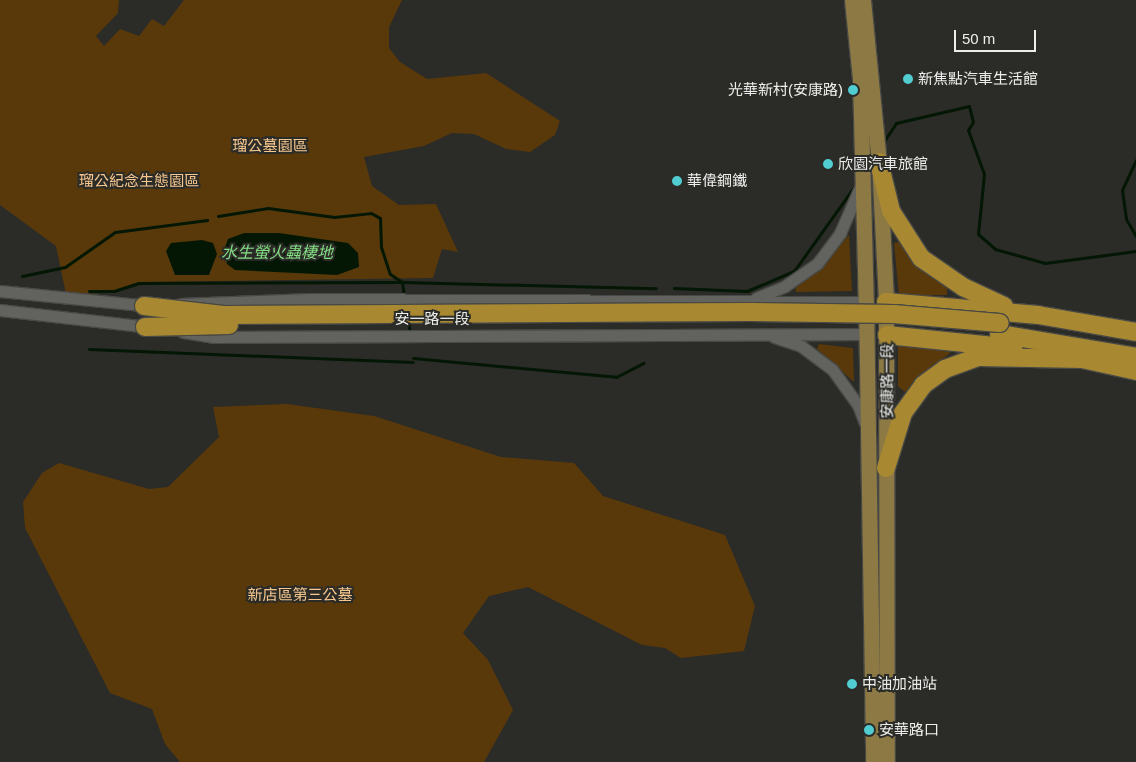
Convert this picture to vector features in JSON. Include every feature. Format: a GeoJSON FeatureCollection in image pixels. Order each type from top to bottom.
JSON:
{"type":"FeatureCollection","features":[{"type":"Feature","properties":{"kind":"highway"},"geometry":{"type":"LineString","coordinates":[[879,162],[891,211],[921,258],[963,287],[1038,315]]}},
{"type":"Feature","properties":{"kind":"highway"},"geometry":{"type":"LineString","coordinates":[[886,302],[1038,315],[1136,332]]}},
{"type":"Feature","properties":{"kind":"highway"},"geometry":{"type":"LineString","coordinates":[[144,306],[223,315],[751,312],[894,314],[1136,346]]}},
{"type":"Feature","properties":{"kind":"highway"},"geometry":{"type":"LineString","coordinates":[[145,327],[756,323],[905,325],[1000,328],[1136,357]]}},
{"type":"Feature","properties":{"kind":"highway"},"geometry":{"type":"LineString","coordinates":[[887,335],[980,343],[1083,359],[1136,371]]}},
{"type":"Feature","properties":{"kind":"highway"},"geometry":{"type":"LineString","coordinates":[[886,468],[903,413],[923,385],[945,369],[978,357],[1083,359]]}},
{"type":"Feature","properties":{"kind":"main road","name":"安康路一段"},"geometry":{"type":"LineString","coordinates":[[852,0],[862,181],[867,334],[873,762]]}},
{"type":"Feature","properties":{"kind":"main road","name":"安康路一段"},"geometry":{"type":"LineString","coordinates":[[864,0],[879,162],[887,335],[887,762]]}},
{"type":"Feature","properties":{"kind":"main road"},"geometry":{"type":"LineString","coordinates":[[866,302],[886,302]]}},
{"type":"Feature","properties":{"kind":"main road"},"geometry":{"type":"LineString","coordinates":[[867,334],[887,335]]}},
{"type":"Feature","properties":{"kind":"street"},"geometry":{"type":"LineString","coordinates":[[746,301],[785,286],[817,264],[840,233],[862,181]]}},
{"type":"Feature","properties":{"kind":"street","name":"安一路一段"},"geometry":{"type":"LineString","coordinates":[[0,291],[144,306],[312,298],[866,302]]}},
{"type":"Feature","properties":{"kind":"street"},"geometry":{"type":"LineString","coordinates":[[665,333],[666,301]]}},
{"type":"Feature","properties":{"kind":"street","name":"安一路一段"},"geometry":{"type":"LineString","coordinates":[[0,310],[213,337],[647,333],[867,334]]}},
{"type":"Feature","properties":{"kind":"street"},"geometry":{"type":"LineString","coordinates":[[762,334],[801,346],[832,369],[858,405],[868,431]]}},
{"type":"Feature","properties":{"kind":"green space"},"geometry":{"type":"Polygon","coordinates":[[[0,0],[119,0],[118,13],[96,36],[104,46],[120,29],[139,36],[152,19],[164,26],[184,0],[402,0],[389,27],[389,48],[400,62],[427,79],[486,73],[560,121],[555,135],[530,152],[506,149],[474,134],[452,133],[424,146],[364,157],[372,186],[399,205],[436,204],[458,252],[442,249],[433,278],[139,282],[106,293],[66,294],[56,246],[0,205],[0,0]]]}},
{"type":"Feature","properties":{"kind":"green space"},"geometry":{"type":"Polygon","coordinates":[[[849,235],[852,291],[796,292],[795,286],[820,269],[849,235]]]}},
{"type":"Feature","properties":{"kind":"green space"},"geometry":{"type":"Polygon","coordinates":[[[899,242],[916,265],[947,288],[947,295],[899,295],[894,243],[899,242]]]}},
{"type":"Feature","properties":{"kind":"green space"},"geometry":{"type":"Polygon","coordinates":[[[898,343],[949,348],[950,353],[905,392],[898,386],[898,343]]]}},
{"type":"Feature","properties":{"kind":"green space"},"geometry":{"type":"Polygon","coordinates":[[[819,344],[853,348],[854,382],[817,349],[819,344]]]}},
{"type":"Feature","properties":{"kind":"green space","name":"新店區第三公墓"},"geometry":{"type":"Polygon","coordinates":[[[287,404],[374,416],[501,457],[574,463],[603,496],[725,535],[755,606],[744,651],[681,658],[665,648],[642,645],[528,587],[489,596],[463,633],[488,660],[513,710],[484,762],[180,762],[165,744],[152,709],[110,693],[25,528],[23,502],[42,473],[59,463],[149,489],[168,487],[219,437],[213,407],[287,404]]]}},
{"type":"Feature","properties":{"kind":"water","name":"水生螢火蟲棲地"},"geometry":{"type":"Polygon","coordinates":[[[244,233],[279,233],[348,243],[358,253],[359,267],[337,275],[235,270],[227,264],[224,250],[228,239],[244,233]]]}},
{"type":"Feature","properties":{"kind":"water","name":"水生螢火蟲棲地"},"geometry":{"type":"Polygon","coordinates":[[[202,240],[213,243],[217,254],[209,275],[175,275],[166,251],[171,243],[202,240]]]}},
{"type":"Feature","properties":{"kind":"waterway"},"geometry":{"type":"LineString","coordinates":[[884,141],[896,123],[969,106],[973,122],[968,130],[984,174],[978,234],[995,249],[1045,263],[1136,251]]}},
{"type":"Feature","properties":{"kind":"waterway"},"geometry":{"type":"LineString","coordinates":[[1136,160],[1122,190],[1126,219],[1136,236]]}},
{"type":"Feature","properties":{"kind":"waterway"},"geometry":{"type":"LineString","coordinates":[[674,288],[747,291],[794,271],[854,187]]}},
{"type":"Feature","properties":{"kind":"waterway"},"geometry":{"type":"LineString","coordinates":[[218,216],[268,208],[334,217],[371,213],[380,218],[381,247],[390,274],[402,282],[656,288]]}},
{"type":"Feature","properties":{"kind":"waterway"},"geometry":{"type":"LineString","coordinates":[[22,276],[65,267],[115,232],[207,220]]}},
{"type":"Feature","properties":{"kind":"waterway"},"geometry":{"type":"LineString","coordinates":[[89,291],[114,291],[139,283],[402,282],[404,297]]}},
{"type":"Feature","properties":{"kind":"waterway"},"geometry":{"type":"LineString","coordinates":[[408,320],[410,334]]}},
{"type":"Feature","properties":{"kind":"waterway"},"geometry":{"type":"LineString","coordinates":[[89,349],[413,362]]}},
{"type":"Feature","properties":{"kind":"waterway"},"geometry":{"type":"LineString","coordinates":[[413,358],[616,377],[644,363]]}},
{"type":"Feature","properties":{"kind":"place","name":"新焦點汽車生活館"},"geometry":{"type":"Point","coordinates":[908,79]}},
{"type":"Feature","properties":{"kind":"place","name":"光華新村(安康路)"},"geometry":{"type":"Point","coordinates":[853,90]}},
{"type":"Feature","properties":{"kind":"place","name":"欣園汽車旅館"},"geometry":{"type":"Point","coordinates":[828,164]}},
{"type":"Feature","properties":{"kind":"place","name":"華偉鋼鐵"},"geometry":{"type":"Point","coordinates":[677,181]}},
{"type":"Feature","properties":{"kind":"place","name":"中油加油站"},"geometry":{"type":"Point","coordinates":[852,684]}},
{"type":"Feature","properties":{"kind":"place","name":"安華路口"},"geometry":{"type":"Point","coordinates":[869,730]}},
{"type":"Feature","properties":{"kind":"park label","name":"瑠公墓園區"},"geometry":{"type":"Point","coordinates":[270,146]}},
{"type":"Feature","properties":{"kind":"park label","name":"瑠公紀念生態園區"},"geometry":{"type":"Point","coordinates":[139,181]}}]}
